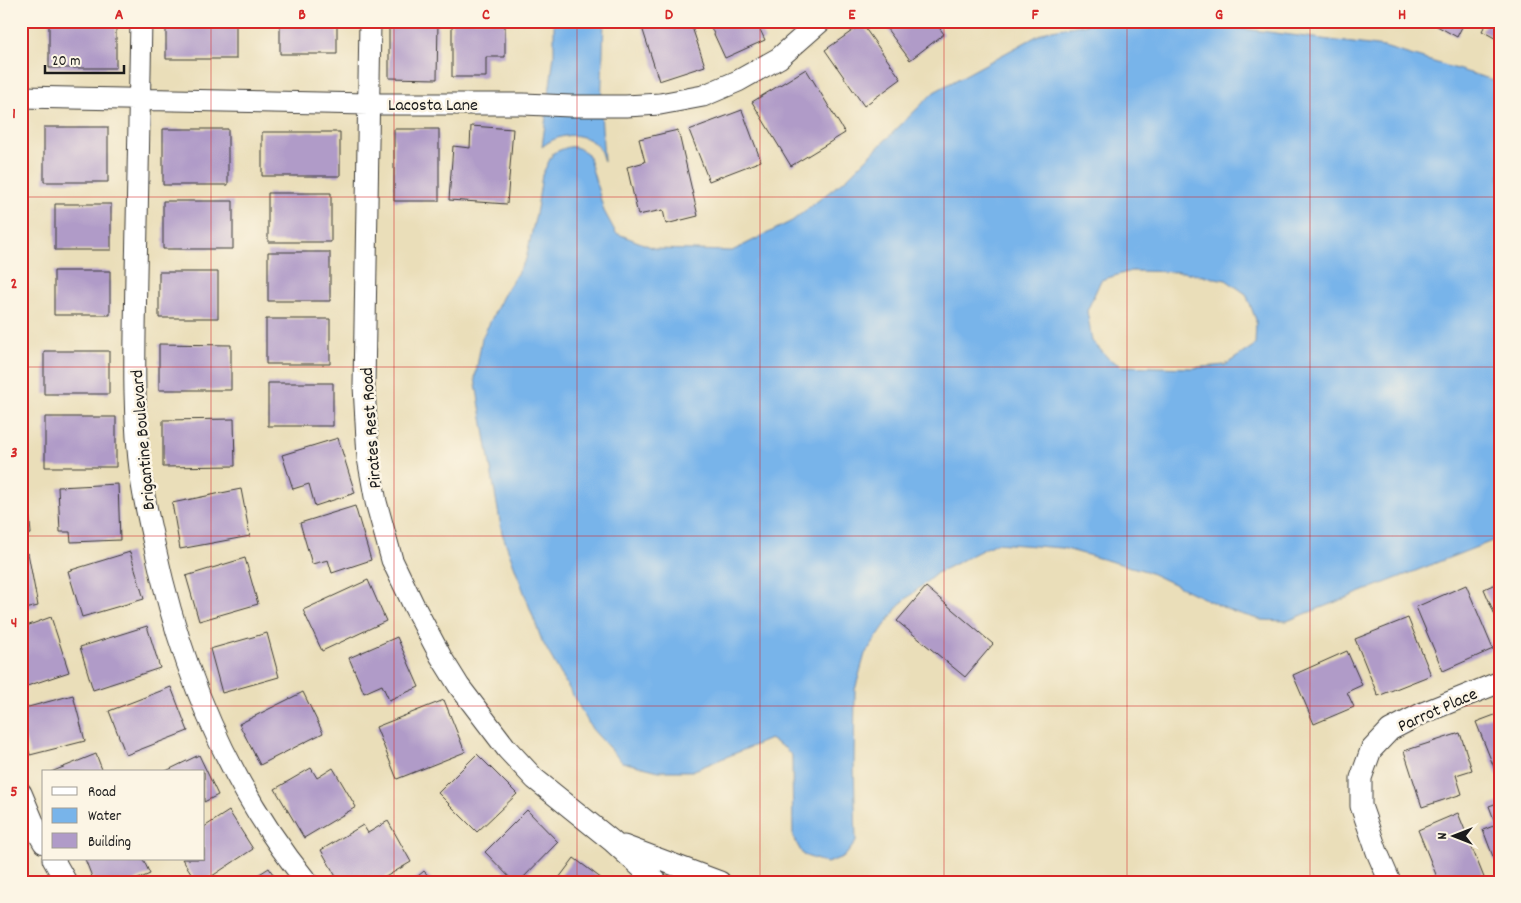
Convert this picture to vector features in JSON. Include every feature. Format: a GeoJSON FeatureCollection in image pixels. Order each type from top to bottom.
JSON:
{"type":"FeatureCollection","features":[{"type":"Feature","properties":{"kind":"street","name":"Brigantine Boulevard"},"geometry":{"type":"LineString","coordinates":[[141,21],[135,357],[137,431],[147,515],[164,589],[183,651],[220,743],[241,784],[285,854],[307,882]]}},
{"type":"Feature","properties":{"kind":"street","name":"Pirates Rest Road"},"geometry":{"type":"LineString","coordinates":[[370,21],[364,386],[368,458],[376,502],[392,560],[441,657],[459,686],[507,749],[535,779],[612,841],[657,882]]}},
{"type":"Feature","properties":{"kind":"street","name":"Lacosta Lane"},"geometry":{"type":"LineString","coordinates":[[21,97],[368,104],[523,104],[571,106],[660,104],[703,96],[738,81],[779,58],[821,21]]}},
{"type":"Feature","properties":{"kind":"street","name":"Parrot Place"},"geometry":{"type":"LineString","coordinates":[[1390,882],[1361,806],[1360,778],[1371,750],[1390,730],[1423,713],[1500,682]]}},
{"type":"Feature","properties":{"kind":"street"},"geometry":{"type":"LineString","coordinates":[[21,793],[34,837]]}},
{"type":"Feature","properties":{"kind":"street","name":"Pirates Rest Road"},"geometry":{"type":"LineString","coordinates":[[612,841],[720,882]]}},
{"type":"Feature","properties":{"kind":"street"},"geometry":{"type":"LineString","coordinates":[[54,860],[66,882]]}},
{"type":"Feature","properties":{"kind":"water"},"geometry":{"type":"Polygon","coordinates":[[[554,21],[604,21],[601,111],[604,162],[598,147],[583,137],[562,137],[542,147],[554,55],[554,21]]]}},
{"type":"Feature","properties":{"kind":"water"},"geometry":{"type":"Polygon","coordinates":[[[1104,21],[1198,23],[1384,47],[1500,82],[1500,538],[1287,621],[1261,620],[1231,611],[1146,571],[1062,548],[996,543],[937,573],[899,605],[865,654],[855,690],[856,842],[845,856],[827,863],[803,855],[793,837],[792,756],[786,749],[770,739],[692,771],[659,771],[622,762],[592,729],[542,641],[502,533],[475,378],[482,338],[503,296],[526,259],[542,175],[553,153],[575,147],[588,154],[604,211],[616,233],[656,249],[732,251],[792,221],[847,178],[934,92],[1046,31],[1104,21]],[[1131,271],[1101,280],[1087,311],[1092,341],[1109,359],[1121,366],[1192,368],[1225,365],[1255,345],[1256,320],[1246,294],[1226,280],[1183,272],[1131,271]]]}},
{"type":"Feature","properties":{"kind":"building"},"geometry":{"type":"Polygon","coordinates":[[[49,21],[116,21],[116,68],[49,68],[49,21]]]}},
{"type":"Feature","properties":{"kind":"building"},"geometry":{"type":"Polygon","coordinates":[[[166,21],[236,21],[236,59],[166,59],[166,21]]]}},
{"type":"Feature","properties":{"kind":"building"},"geometry":{"type":"Polygon","coordinates":[[[280,21],[337,21],[337,54],[280,54],[280,21]]]}},
{"type":"Feature","properties":{"kind":"building"},"geometry":{"type":"Polygon","coordinates":[[[389,21],[438,21],[437,79],[389,78],[389,21]]]}},
{"type":"Feature","properties":{"kind":"building"},"geometry":{"type":"Polygon","coordinates":[[[452,21],[505,21],[505,57],[486,57],[486,77],[452,77],[452,21]]]}},
{"type":"Feature","properties":{"kind":"building"},"geometry":{"type":"Polygon","coordinates":[[[640,21],[690,21],[705,66],[659,81],[640,21]]]}},
{"type":"Feature","properties":{"kind":"building"},"geometry":{"type":"Polygon","coordinates":[[[708,21],[756,21],[765,40],[725,58],[708,21]]]}},
{"type":"Feature","properties":{"kind":"building"},"geometry":{"type":"Polygon","coordinates":[[[881,21],[934,21],[944,34],[910,60],[881,21]]]}},
{"type":"Feature","properties":{"kind":"building"},"geometry":{"type":"Polygon","coordinates":[[[1428,21],[1465,21],[1457,37],[1428,21]]]}},
{"type":"Feature","properties":{"kind":"building"},"geometry":{"type":"Polygon","coordinates":[[[1487,21],[1500,21],[1500,41],[1482,31],[1487,21]]]}},
{"type":"Feature","properties":{"kind":"building"},"geometry":{"type":"Polygon","coordinates":[[[862,24],[901,79],[864,106],[825,50],[862,24]]]}},
{"type":"Feature","properties":{"kind":"building"},"geometry":{"type":"Polygon","coordinates":[[[806,69],[845,133],[791,166],[752,102],[806,69]]]}},
{"type":"Feature","properties":{"kind":"building"},"geometry":{"type":"Polygon","coordinates":[[[742,110],[761,161],[709,181],[689,130],[742,110]]]}},
{"type":"Feature","properties":{"kind":"building"},"geometry":{"type":"Polygon","coordinates":[[[471,126],[513,129],[507,204],[449,200],[453,146],[470,148],[471,126]]]}},
{"type":"Feature","properties":{"kind":"building"},"geometry":{"type":"Polygon","coordinates":[[[44,127],[108,127],[108,182],[44,182],[44,127]]]}},
{"type":"Feature","properties":{"kind":"building"},"geometry":{"type":"Polygon","coordinates":[[[163,129],[228,129],[228,185],[163,185],[163,129]]]}},
{"type":"Feature","properties":{"kind":"building"},"geometry":{"type":"Polygon","coordinates":[[[394,129],[439,129],[439,201],[394,201],[394,129]]]}},
{"type":"Feature","properties":{"kind":"building"},"geometry":{"type":"Polygon","coordinates":[[[678,130],[698,216],[666,224],[663,210],[638,215],[627,167],[645,162],[639,139],[678,130]]]}},
{"type":"Feature","properties":{"kind":"building"},"geometry":{"type":"Polygon","coordinates":[[[262,132],[340,132],[340,176],[262,176],[262,132]]]}},
{"type":"Feature","properties":{"kind":"building"},"geometry":{"type":"Polygon","coordinates":[[[268,193],[331,193],[331,242],[268,242],[268,193]]]}},
{"type":"Feature","properties":{"kind":"building"},"geometry":{"type":"Polygon","coordinates":[[[163,201],[233,201],[233,249],[163,249],[163,201]]]}},
{"type":"Feature","properties":{"kind":"building"},"geometry":{"type":"Polygon","coordinates":[[[55,204],[111,204],[111,250],[55,250],[55,204]]]}},
{"type":"Feature","properties":{"kind":"building"},"geometry":{"type":"Polygon","coordinates":[[[268,252],[330,252],[330,301],[268,301],[268,252]]]}},
{"type":"Feature","properties":{"kind":"building"},"geometry":{"type":"Polygon","coordinates":[[[54,271],[110,271],[110,315],[54,315],[54,271]]]}},
{"type":"Feature","properties":{"kind":"building"},"geometry":{"type":"Polygon","coordinates":[[[159,272],[218,272],[218,318],[159,318],[159,272]]]}},
{"type":"Feature","properties":{"kind":"building"},"geometry":{"type":"Polygon","coordinates":[[[266,319],[330,319],[330,364],[266,364],[266,319]]]}},
{"type":"Feature","properties":{"kind":"building"},"geometry":{"type":"Polygon","coordinates":[[[159,344],[231,345],[231,390],[159,390],[159,344]]]}},
{"type":"Feature","properties":{"kind":"building"},"geometry":{"type":"Polygon","coordinates":[[[44,351],[109,351],[109,394],[44,394],[44,351]]]}},
{"type":"Feature","properties":{"kind":"building"},"geometry":{"type":"Polygon","coordinates":[[[268,383],[333,383],[333,426],[268,426],[268,383]]]}},
{"type":"Feature","properties":{"kind":"building"},"geometry":{"type":"Polygon","coordinates":[[[45,417],[116,417],[116,467],[45,467],[45,417]]]}},
{"type":"Feature","properties":{"kind":"building"},"geometry":{"type":"Polygon","coordinates":[[[234,419],[235,466],[163,467],[163,420],[234,419]]]}},
{"type":"Feature","properties":{"kind":"building"},"geometry":{"type":"Polygon","coordinates":[[[338,438],[355,493],[315,506],[309,484],[293,489],[282,455],[338,438]]]}},
{"type":"Feature","properties":{"kind":"building"},"geometry":{"type":"Polygon","coordinates":[[[118,484],[120,540],[71,542],[70,532],[60,532],[58,487],[118,484]]]}},
{"type":"Feature","properties":{"kind":"building"},"geometry":{"type":"Polygon","coordinates":[[[27,487],[31,534],[21,535],[21,488],[27,487]]]}},
{"type":"Feature","properties":{"kind":"building"},"geometry":{"type":"Polygon","coordinates":[[[241,489],[250,536],[180,549],[172,503],[241,489]]]}},
{"type":"Feature","properties":{"kind":"building"},"geometry":{"type":"Polygon","coordinates":[[[355,506],[371,560],[332,573],[328,560],[312,564],[300,523],[355,506]]]}},
{"type":"Feature","properties":{"kind":"building"},"geometry":{"type":"Polygon","coordinates":[[[130,552],[144,599],[82,617],[68,571],[130,552]]]}},
{"type":"Feature","properties":{"kind":"building"},"geometry":{"type":"Polygon","coordinates":[[[28,553],[38,606],[21,610],[21,554],[28,553]]]}},
{"type":"Feature","properties":{"kind":"building"},"geometry":{"type":"Polygon","coordinates":[[[245,558],[258,604],[199,621],[186,576],[245,558]]]}},
{"type":"Feature","properties":{"kind":"building"},"geometry":{"type":"Polygon","coordinates":[[[368,580],[386,621],[322,651],[303,610],[368,580]]]}},
{"type":"Feature","properties":{"kind":"building"},"geometry":{"type":"Polygon","coordinates":[[[1500,582],[1500,627],[1484,589],[1500,582]]]}},
{"type":"Feature","properties":{"kind":"building"},"geometry":{"type":"Polygon","coordinates":[[[1466,585],[1493,649],[1443,671],[1416,607],[1466,585]]]}},
{"type":"Feature","properties":{"kind":"building"},"geometry":{"type":"Polygon","coordinates":[[[926,587],[993,644],[965,677],[897,621],[926,587]]]}},
{"type":"Feature","properties":{"kind":"building"},"geometry":{"type":"Polygon","coordinates":[[[51,617],[69,672],[21,688],[21,628],[51,617]]]}},
{"type":"Feature","properties":{"kind":"building"},"geometry":{"type":"Polygon","coordinates":[[[1408,618],[1431,675],[1378,696],[1355,639],[1408,618]]]}},
{"type":"Feature","properties":{"kind":"building"},"geometry":{"type":"Polygon","coordinates":[[[147,626],[160,668],[93,690],[80,647],[147,626]]]}},
{"type":"Feature","properties":{"kind":"building"},"geometry":{"type":"Polygon","coordinates":[[[267,633],[279,677],[222,693],[210,649],[267,633]]]}},
{"type":"Feature","properties":{"kind":"building"},"geometry":{"type":"Polygon","coordinates":[[[397,637],[419,687],[389,700],[382,685],[364,693],[349,658],[397,637]]]}},
{"type":"Feature","properties":{"kind":"building"},"geometry":{"type":"Polygon","coordinates":[[[1347,651],[1362,685],[1347,692],[1354,707],[1314,724],[1293,675],[1347,651]]]}},
{"type":"Feature","properties":{"kind":"building"},"geometry":{"type":"Polygon","coordinates":[[[171,687],[188,731],[126,755],[109,711],[171,687]]]}},
{"type":"Feature","properties":{"kind":"building"},"geometry":{"type":"Polygon","coordinates":[[[303,692],[323,733],[260,765],[239,724],[303,692]]]}},
{"type":"Feature","properties":{"kind":"building"},"geometry":{"type":"Polygon","coordinates":[[[73,695],[85,741],[30,755],[21,724],[21,709],[73,695]]]}},
{"type":"Feature","properties":{"kind":"building"},"geometry":{"type":"Polygon","coordinates":[[[444,700],[465,752],[397,779],[376,727],[444,700]]]}},
{"type":"Feature","properties":{"kind":"building"},"geometry":{"type":"Polygon","coordinates":[[[1500,713],[1500,774],[1497,775],[1476,722],[1500,713]]]}},
{"type":"Feature","properties":{"kind":"building"},"geometry":{"type":"Polygon","coordinates":[[[1460,733],[1472,770],[1456,775],[1462,794],[1422,807],[1404,751],[1460,733]]]}},
{"type":"Feature","properties":{"kind":"building"},"geometry":{"type":"Polygon","coordinates":[[[96,754],[102,770],[56,770],[96,754]]]}},
{"type":"Feature","properties":{"kind":"building"},"geometry":{"type":"Polygon","coordinates":[[[477,754],[517,794],[477,832],[438,793],[477,754]]]}},
{"type":"Feature","properties":{"kind":"building"},"geometry":{"type":"Polygon","coordinates":[[[199,755],[218,795],[205,802],[205,770],[168,770],[199,755]]]}},
{"type":"Feature","properties":{"kind":"building"},"geometry":{"type":"Polygon","coordinates":[[[311,768],[317,778],[333,768],[356,807],[304,838],[275,789],[311,768]]]}},
{"type":"Feature","properties":{"kind":"building"},"geometry":{"type":"Polygon","coordinates":[[[1500,802],[1500,869],[1498,870],[1483,830],[1496,825],[1489,806],[1500,802]]]}},
{"type":"Feature","properties":{"kind":"building"},"geometry":{"type":"Polygon","coordinates":[[[527,810],[558,842],[519,882],[514,882],[485,852],[527,810]]]}},
{"type":"Feature","properties":{"kind":"building"},"geometry":{"type":"Polygon","coordinates":[[[229,811],[253,849],[203,882],[197,882],[183,860],[205,860],[205,826],[229,811]]]}},
{"type":"Feature","properties":{"kind":"building"},"geometry":{"type":"Polygon","coordinates":[[[1458,813],[1485,880],[1481,882],[1439,882],[1418,830],[1458,813]]]}},
{"type":"Feature","properties":{"kind":"building"},"geometry":{"type":"Polygon","coordinates":[[[388,821],[411,862],[377,882],[339,882],[321,850],[363,825],[368,833],[388,821]]]}},
{"type":"Feature","properties":{"kind":"building"},"geometry":{"type":"Polygon","coordinates":[[[574,858],[606,882],[556,882],[574,858]]]}},
{"type":"Feature","properties":{"kind":"building"},"geometry":{"type":"Polygon","coordinates":[[[85,860],[143,860],[150,874],[131,882],[94,882],[85,860]]]}},
{"type":"Feature","properties":{"kind":"building"},"geometry":{"type":"Polygon","coordinates":[[[269,868],[278,882],[247,882],[269,868]]]}},
{"type":"Feature","properties":{"kind":"building"},"geometry":{"type":"Polygon","coordinates":[[[424,871],[434,882],[411,882],[424,871]]]}},
{"type":"Feature","properties":{"kind":"building"},"geometry":{"type":"Polygon","coordinates":[[[32,877],[35,882],[23,882],[32,877]]]}}]}
